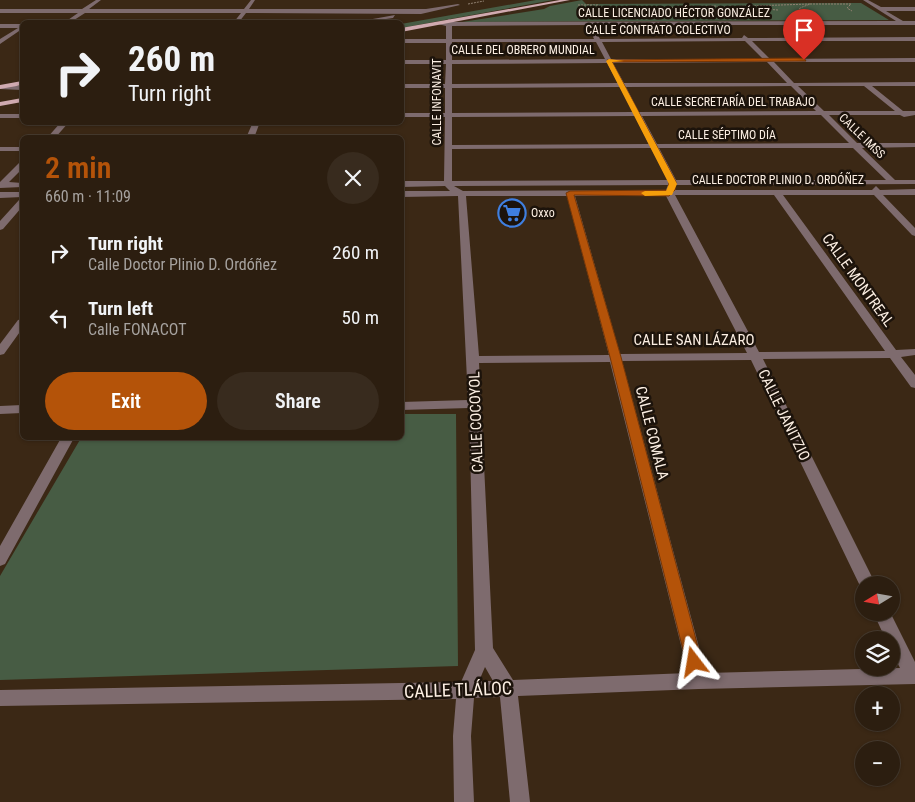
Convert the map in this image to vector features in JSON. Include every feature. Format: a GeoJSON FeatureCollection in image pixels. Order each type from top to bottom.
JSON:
{"type":"FeatureCollection","features":[{"type":"Feature","properties":{"kind":"main road"},"geometry":{"type":"LineString","coordinates":[[449,22],[568,0]]}},
{"type":"Feature","properties":{"kind":"main road"},"geometry":{"type":"LineString","coordinates":[[416,19],[461,11]]}},
{"type":"Feature","properties":{"kind":"main road"},"geometry":{"type":"LineString","coordinates":[[404,29],[433,24]]}},
{"type":"Feature","properties":{"kind":"main road"},"geometry":{"type":"LineString","coordinates":[[0,104],[20,100]]}},
{"type":"Feature","properties":{"kind":"street"},"geometry":{"type":"LineString","coordinates":[[71,20],[99,0]]}},
{"type":"Feature","properties":{"kind":"street"},"geometry":{"type":"LineString","coordinates":[[238,20],[253,0]]}},
{"type":"Feature","properties":{"kind":"street"},"geometry":{"type":"LineString","coordinates":[[865,0],[902,23]]}},
{"type":"Feature","properties":{"kind":"street"},"geometry":{"type":"LineString","coordinates":[[370,20],[458,5]]}},
{"type":"Feature","properties":{"kind":"street"},"geometry":{"type":"LineString","coordinates":[[880,9],[915,9]]}},
{"type":"Feature","properties":{"kind":"street"},"geometry":{"type":"LineString","coordinates":[[0,11],[427,10]]}},
{"type":"Feature","properties":{"kind":"street","name":"CALLE LICENCIADO HÉCTOR GONZÁLEZ"},"geometry":{"type":"LineString","coordinates":[[433,24],[449,22],[589,24],[915,23]]}},
{"type":"Feature","properties":{"kind":"street","name":"CALLE INFONAVIT"},"geometry":{"type":"LineString","coordinates":[[448,183],[449,22]]}},
{"type":"Feature","properties":{"kind":"street","name":"CALLE IMSS"},"geometry":{"type":"LineString","coordinates":[[729,23],[892,182]]}},
{"type":"Feature","properties":{"kind":"street"},"geometry":{"type":"LineString","coordinates":[[829,23],[857,30]]}},
{"type":"Feature","properties":{"kind":"street","name":"CALLE JANITZIO"},"geometry":{"type":"LineString","coordinates":[[589,24],[654,146],[671,188],[864,576]]}},
{"type":"Feature","properties":{"kind":"street"},"geometry":{"type":"LineString","coordinates":[[0,26],[20,27]]}},
{"type":"Feature","properties":{"kind":"street"},"geometry":{"type":"LineString","coordinates":[[0,42],[20,28]]}},
{"type":"Feature","properties":{"kind":"street"},"geometry":{"type":"LineString","coordinates":[[866,32],[915,44]]}},
{"type":"Feature","properties":{"kind":"street","name":"CALLE CONTRATO COLECTIVO"},"geometry":{"type":"LineString","coordinates":[[404,41],[915,39]]}},
{"type":"Feature","properties":{"kind":"street","name":"CALLE DEL OBRERO MUNDIAL"},"geometry":{"type":"LineString","coordinates":[[404,62],[915,60]]}},
{"type":"Feature","properties":{"kind":"street"},"geometry":{"type":"LineString","coordinates":[[0,87],[20,84]]}},
{"type":"Feature","properties":{"kind":"street"},"geometry":{"type":"LineString","coordinates":[[865,84],[915,121]]}},
{"type":"Feature","properties":{"kind":"street"},"geometry":{"type":"LineString","coordinates":[[404,86],[915,84]]}},
{"type":"Feature","properties":{"kind":"street","name":"CALLE SECRETARÍA DEL TRABAJO"},"geometry":{"type":"LineString","coordinates":[[404,115],[915,113]]}},
{"type":"Feature","properties":{"kind":"street"},"geometry":{"type":"LineString","coordinates":[[0,116],[20,116]]}},
{"type":"Feature","properties":{"kind":"street"},"geometry":{"type":"LineString","coordinates":[[53,135],[63,125]]}},
{"type":"Feature","properties":{"kind":"street","name":"CALLE SÉPTIMO DÍA"},"geometry":{"type":"LineString","coordinates":[[448,147],[915,145]]}},
{"type":"Feature","properties":{"kind":"street"},"geometry":{"type":"LineString","coordinates":[[0,149],[20,149]]}},
{"type":"Feature","properties":{"kind":"street"},"geometry":{"type":"LineString","coordinates":[[1,185],[20,167]]}},
{"type":"Feature","properties":{"kind":"street"},"geometry":{"type":"LineString","coordinates":[[876,182],[876,192],[915,233]]}},
{"type":"Feature","properties":{"kind":"street","name":"CALLE DOCTOR PLINIO D. ORDÓÑEZ"},"geometry":{"type":"LineString","coordinates":[[404,194],[570,193],[671,188],[915,182]]}},
{"type":"Feature","properties":{"kind":"street"},"geometry":{"type":"LineString","coordinates":[[448,183],[450,188],[462,194]]}},
{"type":"Feature","properties":{"kind":"street","name":"CALLE DOCTOR PLINIO D. ORDÓÑEZ"},"geometry":{"type":"LineString","coordinates":[[404,184],[448,183],[776,192],[915,192]]}},
{"type":"Feature","properties":{"kind":"street"},"geometry":{"type":"LineString","coordinates":[[1,185],[20,185]]}},
{"type":"Feature","properties":{"kind":"street","name":"CALLE MONTREAL"},"geometry":{"type":"LineString","coordinates":[[776,192],[915,384]]}},
{"type":"Feature","properties":{"kind":"street","name":"CALLE COMALA"},"geometry":{"type":"LineString","coordinates":[[570,193],[616,357],[699,681]]}},
{"type":"Feature","properties":{"kind":"street","name":"CALLE COCOYOL"},"geometry":{"type":"LineString","coordinates":[[462,194],[473,360],[484,650],[466,690],[462,736],[464,802]]}},
{"type":"Feature","properties":{"kind":"street"},"geometry":{"type":"LineString","coordinates":[[0,195],[20,195]]}},
{"type":"Feature","properties":{"kind":"street"},"geometry":{"type":"LineString","coordinates":[[0,227],[20,204]]}},
{"type":"Feature","properties":{"kind":"street"},"geometry":{"type":"LineString","coordinates":[[0,352],[20,325]]}},
{"type":"Feature","properties":{"kind":"street","name":"CALLE SAN LÁZARO"},"geometry":{"type":"LineString","coordinates":[[473,360],[893,354],[915,352]]}},
{"type":"Feature","properties":{"kind":"street"},"geometry":{"type":"LineString","coordinates":[[404,406],[475,404]]}},
{"type":"Feature","properties":{"kind":"street"},"geometry":{"type":"LineString","coordinates":[[0,410],[20,409]]}},
{"type":"Feature","properties":{"kind":"street"},"geometry":{"type":"LineString","coordinates":[[0,560],[66,440]]}},
{"type":"Feature","properties":{"kind":"street"},"geometry":{"type":"LineString","coordinates":[[886,621],[914,676]]}},
{"type":"Feature","properties":{"kind":"street"},"geometry":{"type":"LineString","coordinates":[[484,650],[508,688],[520,802]]}},
{"type":"Feature","properties":{"kind":"street","name":"CALLE TLÁLOC"},"geometry":{"type":"LineString","coordinates":[[0,698],[466,690],[699,681],[914,676]]}},
{"type":"Feature","properties":{"kind":"path"},"geometry":{"type":"LineString","coordinates":[[458,5],[489,1]]}},
{"type":"Feature","properties":{"kind":"path"},"geometry":{"type":"LineString","coordinates":[[575,5],[599,5],[600,7],[647,10]]}},
{"type":"Feature","properties":{"kind":"green space"},"geometry":{"type":"Polygon","coordinates":[[[536,0],[553,0],[404,27],[404,23],[536,0]]]}},
{"type":"Feature","properties":{"kind":"green space"},"geometry":{"type":"Polygon","coordinates":[[[582,0],[586,4],[861,3],[889,20],[462,22],[544,9],[550,6],[582,0]]]}},
{"type":"Feature","properties":{"kind":"green space"},"geometry":{"type":"Polygon","coordinates":[[[404,414],[456,414],[458,666],[0,680],[0,576],[80,440],[404,440],[404,414]]]}},
{"type":"Feature","properties":{"kind":"slow traffic"},"geometry":{"type":"LineString","coordinates":[[621,61],[609,61],[673,184],[669,193],[645,193]]}},
{"type":"Feature","properties":{"kind":"place","name":"Oxxo"},"geometry":{"type":"Point","coordinates":[512,213]}},
{"type":"Feature","properties":{"kind":"route"},"geometry":{"type":"LineString","coordinates":[[694,662],[616,357],[570,193],[669,193],[673,184],[609,61],[804,60]]}}]}
